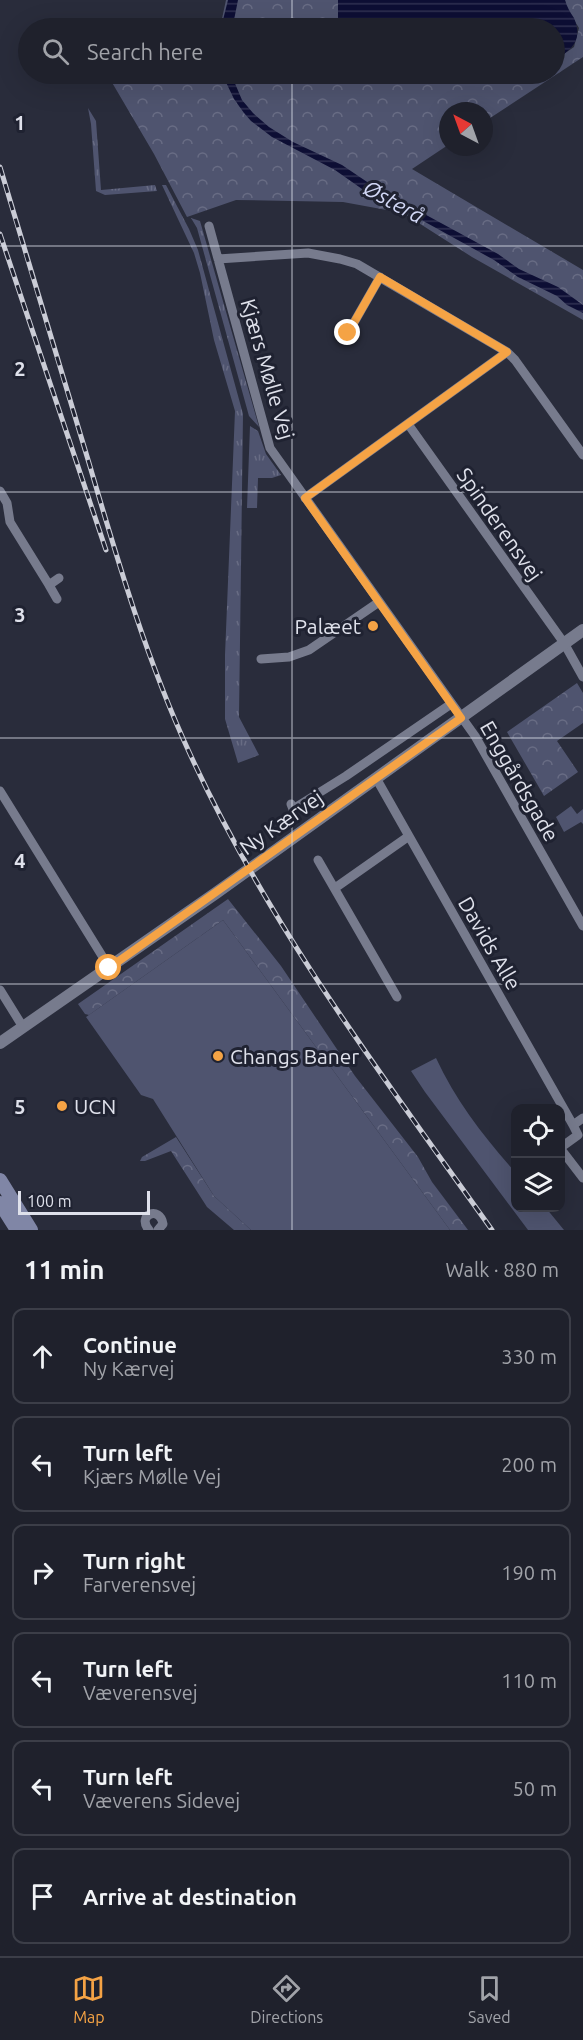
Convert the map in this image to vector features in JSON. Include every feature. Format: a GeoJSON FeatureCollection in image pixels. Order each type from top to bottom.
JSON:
{"type":"FeatureCollection","features":[{"type":"Feature","properties":{"kind":"main road"},"geometry":{"type":"LineString","coordinates":[[0,1180],[31,1230]]}},
{"type":"Feature","properties":{"kind":"main road"},"geometry":{"type":"LineString","coordinates":[[0,1203],[17,1230]]}},
{"type":"Feature","properties":{"kind":"street","name":"Kjærs Mølle Vej"},"geometry":{"type":"LineString","coordinates":[[209,226],[267,441],[461,718]]}},
{"type":"Feature","properties":{"kind":"street"},"geometry":{"type":"LineString","coordinates":[[218,259],[308,253],[357,264],[507,352],[583,455]]}},
{"type":"Feature","properties":{"kind":"street"},"geometry":{"type":"LineString","coordinates":[[348,333],[380,277]]}},
{"type":"Feature","properties":{"kind":"street"},"geometry":{"type":"LineString","coordinates":[[305,498],[507,352]]}},
{"type":"Feature","properties":{"kind":"street","name":"Spinderensvej"},"geometry":{"type":"LineString","coordinates":[[408,424],[564,643],[583,677]]}},
{"type":"Feature","properties":{"kind":"street"},"geometry":{"type":"LineString","coordinates":[[0,491],[7,503],[10,522],[57,599]]}},
{"type":"Feature","properties":{"kind":"street"},"geometry":{"type":"LineString","coordinates":[[49,585],[59,578]]}},
{"type":"Feature","properties":{"kind":"street"},"geometry":{"type":"LineString","coordinates":[[261,659],[289,657],[309,650],[380,602]]}},
{"type":"Feature","properties":{"kind":"street","name":"Ny Kærvej"},"geometry":{"type":"LineString","coordinates":[[0,1042],[109,968],[583,630]]}},
{"type":"Feature","properties":{"kind":"street","name":"Ny Kærvej"},"geometry":{"type":"LineString","coordinates":[[291,804],[293,809],[346,776],[451,704]]}},
{"type":"Feature","properties":{"kind":"street","name":"Enggårdsgade"},"geometry":{"type":"LineString","coordinates":[[461,718],[475,736],[583,926]]}},
{"type":"Feature","properties":{"kind":"street","name":"Davids Alle"},"geometry":{"type":"LineString","coordinates":[[376,778],[573,1125]]}},
{"type":"Feature","properties":{"kind":"street"},"geometry":{"type":"LineString","coordinates":[[0,791],[109,968]]}},
{"type":"Feature","properties":{"kind":"street"},"geometry":{"type":"LineString","coordinates":[[335,888],[409,836]]}},
{"type":"Feature","properties":{"kind":"street"},"geometry":{"type":"LineString","coordinates":[[318,860],[397,997]]}},
{"type":"Feature","properties":{"kind":"street"},"geometry":{"type":"LineString","coordinates":[[0,990],[22,1027]]}},
{"type":"Feature","properties":{"kind":"street"},"geometry":{"type":"LineString","coordinates":[[565,1145],[578,1135],[573,1125],[583,1118]]}},
{"type":"Feature","properties":{"kind":"street"},"geometry":{"type":"LineString","coordinates":[[565,1153],[583,1178]]}},
{"type":"Feature","properties":{"kind":"street"},"geometry":{"type":"LineString","coordinates":[[145,1229],[146,1218],[153,1214],[161,1216],[164,1228]]}},
{"type":"Feature","properties":{"kind":"green space"},"geometry":{"type":"Polygon","coordinates":[[[226,0],[338,0],[338,18],[222,18],[226,0]]]}},
{"type":"Feature","properties":{"kind":"green space"},"geometry":{"type":"Polygon","coordinates":[[[565,0],[583,0],[583,57],[565,69],[565,53],[574,47],[579,28],[566,7],[565,0]]]}},
{"type":"Feature","properties":{"kind":"green space"},"geometry":{"type":"Polygon","coordinates":[[[113,84],[542,84],[493,116],[493,102],[439,102],[439,151],[412,169],[583,270],[583,320],[472,257],[403,213],[343,202],[236,200],[187,217],[154,154],[113,84]]]}},
{"type":"Feature","properties":{"kind":"green space"},"geometry":{"type":"Polygon","coordinates":[[[88,108],[96,121],[101,190],[155,185],[157,191],[105,195],[96,191],[88,108]]]}},
{"type":"Feature","properties":{"kind":"green space"},"geometry":{"type":"Polygon","coordinates":[[[162,185],[166,185],[198,250],[243,414],[239,717],[259,755],[238,763],[225,719],[225,655],[235,411],[214,340],[194,253],[162,185]]]}},
{"type":"Feature","properties":{"kind":"green space"},"geometry":{"type":"Polygon","coordinates":[[[191,218],[200,221],[259,427],[249,416],[197,228],[191,218]]]}},
{"type":"Feature","properties":{"kind":"green space"},"geometry":{"type":"Polygon","coordinates":[[[250,426],[258,431],[266,454],[281,475],[272,478],[258,478],[257,508],[247,508],[250,426]]]}},
{"type":"Feature","properties":{"kind":"green space"},"geometry":{"type":"Polygon","coordinates":[[[577,683],[583,693],[583,723],[557,741],[578,772],[544,796],[507,732],[577,683]]]}},
{"type":"Feature","properties":{"kind":"green space"},"geometry":{"type":"Polygon","coordinates":[[[571,806],[577,814],[583,809],[583,824],[581,822],[564,832],[556,817],[571,806]]]}},
{"type":"Feature","properties":{"kind":"green space"},"geometry":{"type":"Polygon","coordinates":[[[228,899],[281,966],[355,1076],[418,1157],[432,1182],[468,1230],[450,1230],[223,920],[89,1015],[85,1014],[78,1004],[228,899]]]}},
{"type":"Feature","properties":{"kind":"green space","name":"Changs Baner"},"geometry":{"type":"Polygon","coordinates":[[[223,920],[450,1230],[251,1230],[214,1196],[153,1099],[141,1095],[86,1017],[223,920]]]}},
{"type":"Feature","properties":{"kind":"green space"},"geometry":{"type":"Polygon","coordinates":[[[436,1058],[471,1118],[511,1167],[511,1207],[425,1092],[411,1071],[436,1058]]]}},
{"type":"Feature","properties":{"kind":"green space"},"geometry":{"type":"Polygon","coordinates":[[[176,1137],[214,1196],[251,1230],[234,1230],[207,1207],[171,1151],[140,1161],[142,1157],[176,1137]]]}},
{"type":"Feature","properties":{"kind":"green space"},"geometry":{"type":"Polygon","coordinates":[[[515,1212],[549,1212],[564,1230],[528,1230],[515,1212]]]}},
{"type":"Feature","properties":{"kind":"water"},"geometry":{"type":"Polygon","coordinates":[[[228,0],[238,0],[234,18],[224,18],[228,0]]]}},
{"type":"Feature","properties":{"kind":"water"},"geometry":{"type":"Polygon","coordinates":[[[338,0],[565,0],[577,26],[577,38],[565,53],[565,18],[338,18],[338,0]]]}},
{"type":"Feature","properties":{"kind":"water","name":"Østerå"},"geometry":{"type":"Polygon","coordinates":[[[227,84],[235,84],[242,100],[269,127],[293,142],[342,165],[379,190],[395,195],[417,210],[498,254],[519,269],[558,287],[583,305],[583,313],[567,305],[557,296],[518,277],[494,260],[407,212],[372,196],[335,170],[272,137],[251,121],[234,99],[227,84]]]}},
{"type":"Feature","properties":{"kind":"railway"},"geometry":{"type":"LineString","coordinates":[[0,167],[122,574],[160,683],[190,754],[221,818],[292,940],[369,1058],[492,1230]]}},
{"type":"Feature","properties":{"kind":"railway"},"geometry":{"type":"LineString","coordinates":[[0,234],[106,550]]}},
{"type":"Feature","properties":{"kind":"place","name":"Palæet"},"geometry":{"type":"Point","coordinates":[373,626]}},
{"type":"Feature","properties":{"kind":"place","name":"Changs Baner"},"geometry":{"type":"Point","coordinates":[218,1056]}},
{"type":"Feature","properties":{"kind":"place","name":"UCN"},"geometry":{"type":"Point","coordinates":[62,1106]}},
{"type":"Feature","properties":{"kind":"route"},"geometry":{"type":"LineString","coordinates":[[109,968],[461,718],[305,498],[507,352],[380,277],[348,333]]}}]}
